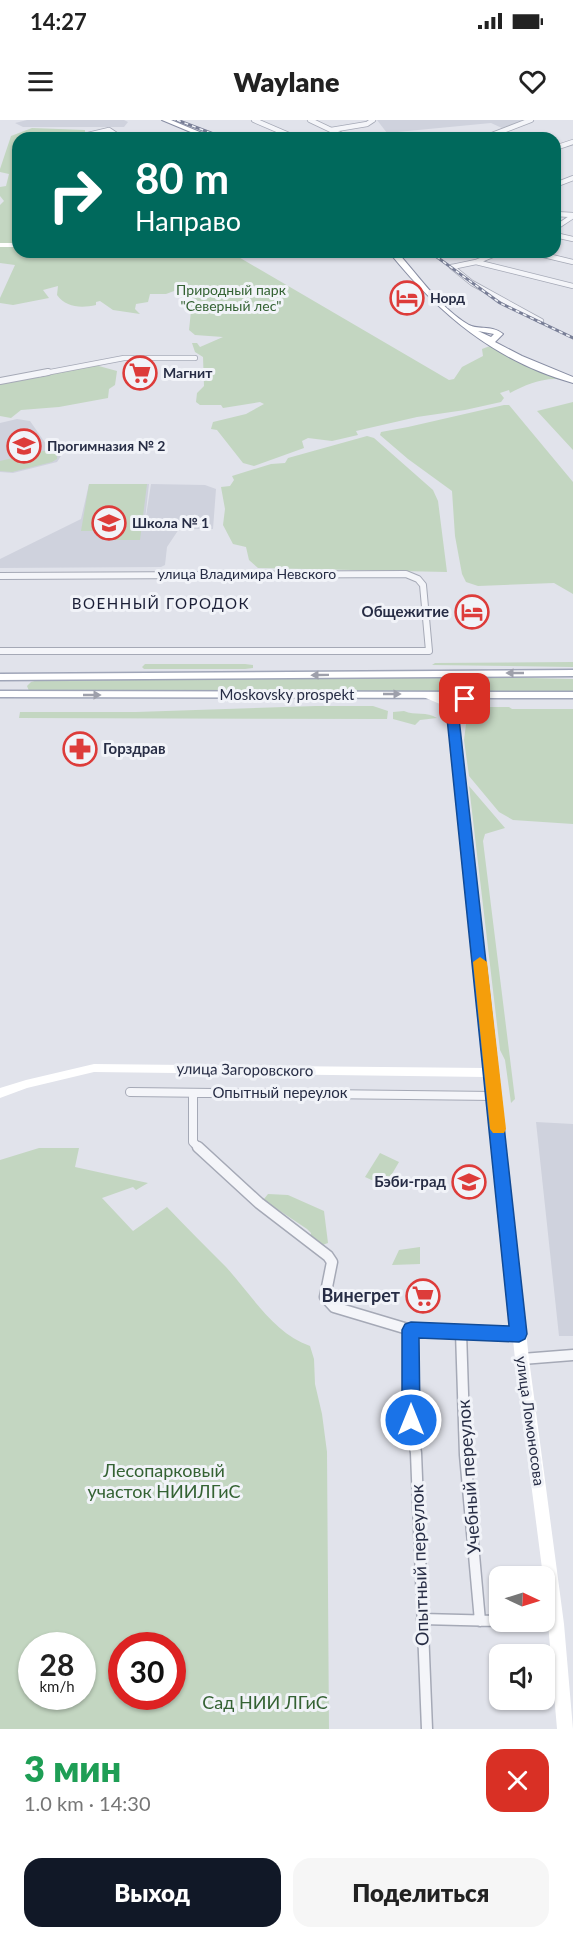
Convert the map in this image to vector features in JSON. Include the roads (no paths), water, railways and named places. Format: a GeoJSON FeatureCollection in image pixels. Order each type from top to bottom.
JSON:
{"type":"FeatureCollection","features":[{"type":"Feature","properties":{"kind":"highway"},"geometry":{"type":"LineString","coordinates":[[157,120],[193,132]]}},
{"type":"Feature","properties":{"kind":"highway"},"geometry":{"type":"LineString","coordinates":[[165,120],[189,132]]}},
{"type":"Feature","properties":{"kind":"highway"},"geometry":{"type":"LineString","coordinates":[[398,258],[441,305],[488,339],[529,363],[573,378]]}},
{"type":"Feature","properties":{"kind":"highway"},"geometry":{"type":"LineString","coordinates":[[405,258],[446,304],[475,328],[497,332],[499,336],[488,339]]}},
{"type":"Feature","properties":{"kind":"main road","name":"Moskovsky prospekt"},"geometry":{"type":"LineString","coordinates":[[0,677],[573,673]]}},
{"type":"Feature","properties":{"kind":"main road"},"geometry":{"type":"LineString","coordinates":[[0,677],[17,680],[20,686],[14,691],[0,694]]}},
{"type":"Feature","properties":{"kind":"main road"},"geometry":{"type":"LineString","coordinates":[[33,695],[24,686],[28,681],[40,677]]}},
{"type":"Feature","properties":{"kind":"main road","name":"Moskovsky prospekt"},"geometry":{"type":"LineString","coordinates":[[0,694],[573,695]]}},
{"type":"Feature","properties":{"kind":"main road"},"geometry":{"type":"LineString","coordinates":[[413,694],[441,699],[448,704],[453,718]]}},
{"type":"Feature","properties":{"kind":"main road"},"geometry":{"type":"LineString","coordinates":[[453,718],[459,705],[465,699],[488,694]]}},
{"type":"Feature","properties":{"kind":"main road","name":"улица Ломоносова"},"geometry":{"type":"LineString","coordinates":[[453,718],[519,1334],[556,1624],[565,1729]]}},
{"type":"Feature","properties":{"kind":"main road","name":"улица Загоровского"},"geometry":{"type":"LineString","coordinates":[[0,1087],[95,1062],[492,1069]]}},
{"type":"Feature","properties":{"kind":"main road","name":"улица Загоровского"},"geometry":{"type":"LineString","coordinates":[[0,1093],[26,1084],[94,1068],[492,1069]]}},
{"type":"Feature","properties":{"kind":"street"},"geometry":{"type":"LineString","coordinates":[[254,120],[282,132]]}},
{"type":"Feature","properties":{"kind":"street"},"geometry":{"type":"LineString","coordinates":[[310,120],[335,132]]}},
{"type":"Feature","properties":{"kind":"street"},"geometry":{"type":"LineString","coordinates":[[331,130],[367,124],[373,120]]}},
{"type":"Feature","properties":{"kind":"street"},"geometry":{"type":"LineString","coordinates":[[500,132],[531,120]]}},
{"type":"Feature","properties":{"kind":"street"},"geometry":{"type":"LineString","coordinates":[[486,258],[452,267],[472,283],[541,321]]}},
{"type":"Feature","properties":{"kind":"street"},"geometry":{"type":"LineString","coordinates":[[556,258],[573,262]]}},
{"type":"Feature","properties":{"kind":"street"},"geometry":{"type":"LineString","coordinates":[[476,262],[573,286]]}},
{"type":"Feature","properties":{"kind":"street"},"geometry":{"type":"LineString","coordinates":[[0,381],[124,358],[195,358]]}},
{"type":"Feature","properties":{"kind":"street","name":"улица Владимира Невского"},"geometry":{"type":"LineString","coordinates":[[0,576],[406,574],[418,579],[423,585],[429,651],[0,651]]}},
{"type":"Feature","properties":{"kind":"street"},"geometry":{"type":"LineString","coordinates":[[130,1092],[193,1093]]}},
{"type":"Feature","properties":{"kind":"street","name":"Опытный переулок"},"geometry":{"type":"LineString","coordinates":[[427,1729],[416,1453],[411,1420],[411,1330],[334,1307],[326,1297],[332,1262],[327,1254],[299,1235],[230,1179],[193,1142],[193,1093],[495,1096]]}},
{"type":"Feature","properties":{"kind":"street"},"geometry":{"type":"LineString","coordinates":[[411,1330],[519,1334]]}},
{"type":"Feature","properties":{"kind":"street","name":"Учебный переулок"},"geometry":{"type":"LineString","coordinates":[[461,1332],[465,1455],[480,1621]]}},
{"type":"Feature","properties":{"kind":"street"},"geometry":{"type":"LineString","coordinates":[[522,1359],[535,1359],[548,1355],[573,1355]]}},
{"type":"Feature","properties":{"kind":"street"},"geometry":{"type":"LineString","coordinates":[[422,1619],[489,1621]]}},
{"type":"Feature","properties":{"kind":"railway"},"geometry":{"type":"LineString","coordinates":[[177,120],[208,132]]}},
{"type":"Feature","properties":{"kind":"railway"},"geometry":{"type":"LineString","coordinates":[[438,258],[500,303],[573,338]]}},
{"type":"Feature","properties":{"kind":"place","name":"Норд"},"geometry":{"type":"Point","coordinates":[407,298]}},
{"type":"Feature","properties":{"kind":"place","name":"Магнит"},"geometry":{"type":"Point","coordinates":[140,373]}},
{"type":"Feature","properties":{"kind":"place","name":"Прогимназия № 2"},"geometry":{"type":"Point","coordinates":[24,446]}},
{"type":"Feature","properties":{"kind":"place","name":"Школа № 1"},"geometry":{"type":"Point","coordinates":[109,523]}},
{"type":"Feature","properties":{"kind":"place","name":"Общежитие"},"geometry":{"type":"Point","coordinates":[472,612]}},
{"type":"Feature","properties":{"kind":"place","name":"Горздрав"},"geometry":{"type":"Point","coordinates":[80,749]}},
{"type":"Feature","properties":{"kind":"place","name":"Бэби-град"},"geometry":{"type":"Point","coordinates":[469,1182]}},
{"type":"Feature","properties":{"kind":"place","name":"Винегрет"},"geometry":{"type":"Point","coordinates":[423,1296]}},
{"type":"Feature","properties":{"kind":"district","name":"ВОЕННЫЙ ГОРОДОК"},"geometry":{"type":"Point","coordinates":[161,604]}},
{"type":"Feature","properties":{"kind":"park label","name":"Природный парк \"Северный лес\""},"geometry":{"type":"Point","coordinates":[231,298]}},
{"type":"Feature","properties":{"kind":"park label","name":"Лесопарковый участок НИИЛГиС"},"geometry":{"type":"Point","coordinates":[164,1481]}},
{"type":"Feature","properties":{"kind":"park label","name":"Сад НИИ ЛГиС"},"geometry":{"type":"Point","coordinates":[265,1703]}}]}
